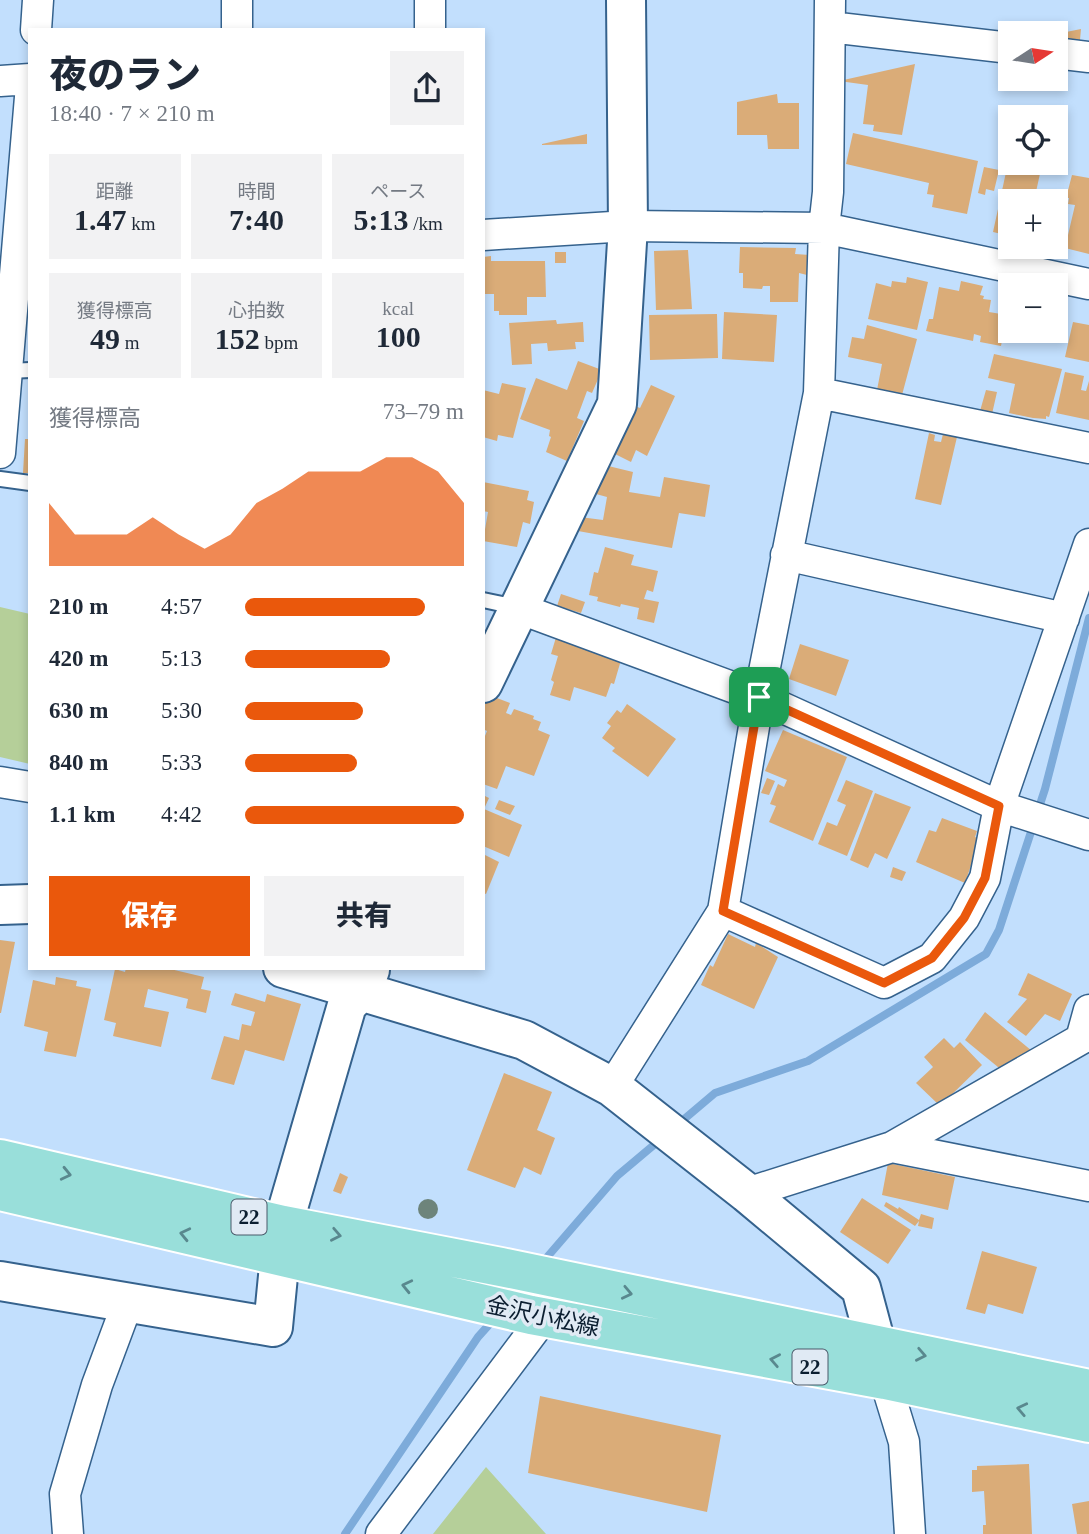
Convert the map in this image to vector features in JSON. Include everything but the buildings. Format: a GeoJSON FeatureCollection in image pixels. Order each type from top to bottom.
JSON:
{"type":"FeatureCollection","features":[{"type":"Feature","properties":{"kind":"main road","name":"金沢小松線"},"geometry":{"type":"LineString","coordinates":[[0,1158],[282,1240],[473,1301],[538,1316],[882,1364],[1089,1389]]}},
{"type":"Feature","properties":{"kind":"main road","name":"金沢小松線"},"geometry":{"type":"LineString","coordinates":[[0,1191],[282,1240],[501,1266],[560,1279],[882,1364],[1089,1423]]}},
{"type":"Feature","properties":{"kind":"street"},"geometry":{"type":"LineString","coordinates":[[36,28],[38,0]]}},
{"type":"Feature","properties":{"kind":"street"},"geometry":{"type":"LineString","coordinates":[[237,0],[237,28]]}},
{"type":"Feature","properties":{"kind":"street"},"geometry":{"type":"LineString","coordinates":[[430,0],[430,28]]}},
{"type":"Feature","properties":{"kind":"street"},"geometry":{"type":"LineString","coordinates":[[485,674],[500,604],[617,404],[628,226],[626,0]]}},
{"type":"Feature","properties":{"kind":"street"},"geometry":{"type":"LineString","coordinates":[[623,1094],[723,911],[759,697],[819,393],[824,228],[828,192],[830,14],[998,46]]}},
{"type":"Feature","properties":{"kind":"street"},"geometry":{"type":"LineString","coordinates":[[1068,55],[1089,57]]}},
{"type":"Feature","properties":{"kind":"street"},"geometry":{"type":"LineString","coordinates":[[0,81],[28,79]]}},
{"type":"Feature","properties":{"kind":"street"},"geometry":{"type":"LineString","coordinates":[[0,453],[19,371],[15,258],[28,118]]}},
{"type":"Feature","properties":{"kind":"street"},"geometry":{"type":"LineString","coordinates":[[485,236],[628,226],[824,228],[1089,284]]}},
{"type":"Feature","properties":{"kind":"street"},"geometry":{"type":"LineString","coordinates":[[819,393],[1089,448]]}},
{"type":"Feature","properties":{"kind":"street"},"geometry":{"type":"LineString","coordinates":[[723,911],[884,983],[932,958],[964,918],[985,878],[1089,544]]}},
{"type":"Feature","properties":{"kind":"street"},"geometry":{"type":"LineString","coordinates":[[786,555],[1064,618]]}},
{"type":"Feature","properties":{"kind":"street"},"geometry":{"type":"LineString","coordinates":[[500,604],[759,697],[1007,808],[1089,835]]}},
{"type":"Feature","properties":{"kind":"street"},"geometry":{"type":"LineString","coordinates":[[0,782],[28,788]]}},
{"type":"Feature","properties":{"kind":"street"},"geometry":{"type":"LineString","coordinates":[[0,905],[28,904]]}},
{"type":"Feature","properties":{"kind":"street"},"geometry":{"type":"LineString","coordinates":[[298,970],[366,979],[524,1040],[623,1094],[861,1288],[904,1442],[910,1534]]}},
{"type":"Feature","properties":{"kind":"street"},"geometry":{"type":"LineString","coordinates":[[0,1281],[273,1327],[282,1240],[347,1005],[366,979]]}},
{"type":"Feature","properties":{"kind":"street"},"geometry":{"type":"LineString","coordinates":[[747,1193],[892,1147],[1081,1040],[1089,1010]]}},
{"type":"Feature","properties":{"kind":"street"},"geometry":{"type":"LineString","coordinates":[[892,1147],[1089,1186]]}},
{"type":"Feature","properties":{"kind":"street"},"geometry":{"type":"LineString","coordinates":[[68,1534],[65,1494],[97,1385],[128,1303]]}},
{"type":"Feature","properties":{"kind":"street"},"geometry":{"type":"LineString","coordinates":[[381,1534],[538,1316]]}},
{"type":"Feature","properties":{"kind":"lane"},"geometry":{"type":"LineString","coordinates":[[0,479],[28,483]]}},
{"type":"Feature","properties":{"kind":"green space"},"geometry":{"type":"Polygon","coordinates":[[[0,607],[28,614],[28,764],[0,757],[0,607]]]}},
{"type":"Feature","properties":{"kind":"green space"},"geometry":{"type":"Polygon","coordinates":[[[486,1467],[546,1534],[433,1534],[486,1467]]]}},
{"type":"Feature","properties":{"kind":"waterway"},"geometry":{"type":"LineString","coordinates":[[676,1126],[715,1093],[808,1061],[986,954],[999,930],[1045,789],[1089,618]]}},
{"type":"Feature","properties":{"kind":"waterway"},"geometry":{"type":"LineString","coordinates":[[542,1263],[617,1176],[661,1139]]}},
{"type":"Feature","properties":{"kind":"waterway"},"geometry":{"type":"LineString","coordinates":[[345,1534],[478,1337],[495,1318]]}},
{"type":"Feature","properties":{"kind":"route"},"geometry":{"type":"LineString","coordinates":[[759,697],[999,806],[985,878],[964,918],[932,958],[884,983],[723,911],[759,697]]}}]}
